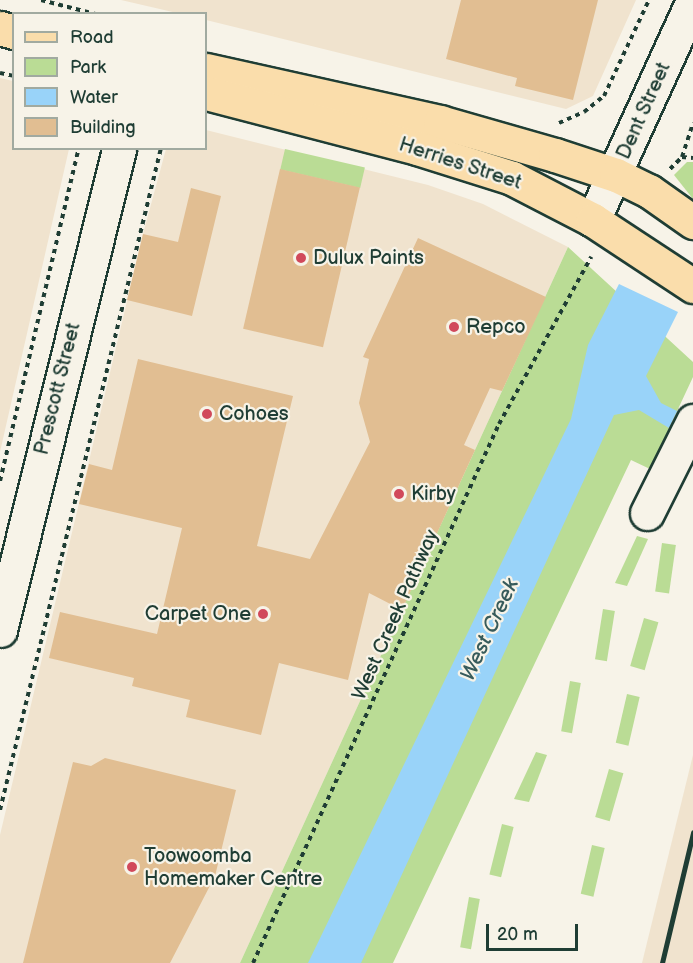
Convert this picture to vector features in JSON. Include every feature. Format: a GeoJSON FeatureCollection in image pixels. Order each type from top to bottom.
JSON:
{"type":"FeatureCollection","features":[{"type":"Feature","properties":{"kind":"main road","name":"Herries Street"},"geometry":{"type":"LineString","coordinates":[[207,70],[440,122],[616,175],[649,191],[693,222]]}},
{"type":"Feature","properties":{"kind":"main road","name":"Herries Street"},"geometry":{"type":"LineString","coordinates":[[207,93],[417,148],[512,178],[593,220],[693,286]]}},
{"type":"Feature","properties":{"kind":"street","name":"Dent Street"},"geometry":{"type":"LineString","coordinates":[[593,220],[616,175],[693,1]]}},
{"type":"Feature","properties":{"kind":"street","name":"Prescott Street"},"geometry":{"type":"LineString","coordinates":[[0,630],[119,150]]}},
{"type":"Feature","properties":{"kind":"street"},"geometry":{"type":"LineString","coordinates":[[647,513],[693,422]]}},
{"type":"Feature","properties":{"kind":"path"},"geometry":{"type":"LineString","coordinates":[[41,0],[87,12]]}},
{"type":"Feature","properties":{"kind":"path"},"geometry":{"type":"LineString","coordinates":[[584,112],[604,96],[649,0]]}},
{"type":"Feature","properties":{"kind":"path"},"geometry":{"type":"LineString","coordinates":[[693,123],[682,157],[693,158]]}},
{"type":"Feature","properties":{"kind":"path"},"geometry":{"type":"LineString","coordinates":[[0,481],[79,150]]}},
{"type":"Feature","properties":{"kind":"path"},"geometry":{"type":"LineString","coordinates":[[0,810],[161,150]]}},
{"type":"Feature","properties":{"kind":"path","name":"West Creek Pathway"},"geometry":{"type":"LineString","coordinates":[[253,963],[499,424],[593,252]]}},
{"type":"Feature","properties":{"kind":"shaded area"},"geometry":{"type":"Polygon","coordinates":[[[121,0],[636,0],[593,96],[566,109],[207,20],[207,12],[173,12],[121,0]]]}},
{"type":"Feature","properties":{"kind":"shaded area"},"geometry":{"type":"Polygon","coordinates":[[[0,78],[12,81],[12,150],[69,150],[0,452],[0,78]]]}},
{"type":"Feature","properties":{"kind":"shaded area"},"geometry":{"type":"Polygon","coordinates":[[[207,130],[428,185],[483,204],[568,247],[240,963],[0,963],[0,835],[143,234],[166,150],[207,150],[207,130]]]}},
{"type":"Feature","properties":{"kind":"shaded area"},"geometry":{"type":"Polygon","coordinates":[[[693,755],[693,963],[642,963],[693,755]]]}},
{"type":"Feature","properties":{"kind":"green space"},"geometry":{"type":"Polygon","coordinates":[[[285,149],[365,167],[360,188],[280,169],[285,149]]]}},
{"type":"Feature","properties":{"kind":"green space"},"geometry":{"type":"Polygon","coordinates":[[[687,162],[693,162],[693,199],[674,175],[687,162]]]}},
{"type":"Feature","properties":{"kind":"green space"},"geometry":{"type":"Polygon","coordinates":[[[568,247],[693,362],[693,377],[650,469],[631,460],[393,963],[240,963],[568,247]]]}},
{"type":"Feature","properties":{"kind":"green space"},"geometry":{"type":"Polygon","coordinates":[[[637,536],[648,539],[627,586],[615,583],[637,536]]]}},
{"type":"Feature","properties":{"kind":"green space"},"geometry":{"type":"Polygon","coordinates":[[[662,543],[676,545],[669,593],[655,592],[662,543]]]}},
{"type":"Feature","properties":{"kind":"green space"},"geometry":{"type":"Polygon","coordinates":[[[603,609],[615,611],[607,661],[595,659],[603,609]]]}},
{"type":"Feature","properties":{"kind":"green space"},"geometry":{"type":"Polygon","coordinates":[[[644,618],[658,622],[645,670],[630,666],[644,618]]]}},
{"type":"Feature","properties":{"kind":"green space"},"geometry":{"type":"Polygon","coordinates":[[[570,681],[581,683],[572,733],[561,731],[570,681]]]}},
{"type":"Feature","properties":{"kind":"green space"},"geometry":{"type":"Polygon","coordinates":[[[627,694],[640,697],[628,746],[616,743],[627,694]]]}},
{"type":"Feature","properties":{"kind":"green space"},"geometry":{"type":"Polygon","coordinates":[[[536,752],[547,755],[529,802],[514,799],[536,752]]]}},
{"type":"Feature","properties":{"kind":"green space"},"geometry":{"type":"Polygon","coordinates":[[[609,769],[623,773],[610,821],[595,817],[609,769]]]}},
{"type":"Feature","properties":{"kind":"green space"},"geometry":{"type":"Polygon","coordinates":[[[502,824],[514,827],[501,877],[489,874],[502,824]]]}},
{"type":"Feature","properties":{"kind":"green space"},"geometry":{"type":"Polygon","coordinates":[[[592,845],[605,848],[593,897],[581,894],[592,845]]]}},
{"type":"Feature","properties":{"kind":"green space"},"geometry":{"type":"Polygon","coordinates":[[[469,897],[480,899],[471,949],[460,947],[469,897]]]}},
{"type":"Feature","properties":{"kind":"water","name":"West Creek"},"geometry":{"type":"Polygon","coordinates":[[[619,284],[678,312],[646,376],[661,403],[677,411],[669,428],[639,410],[614,415],[361,963],[308,963],[571,419],[588,345],[619,284]]]}},
{"type":"Feature","properties":{"kind":"building"},"geometry":{"type":"Polygon","coordinates":[[[461,0],[598,0],[573,100],[515,86],[517,78],[446,59],[461,0]]]}},
{"type":"Feature","properties":{"kind":"building","name":"Dulux Paints"},"geometry":{"type":"Polygon","coordinates":[[[280,169],[360,187],[323,347],[243,329],[280,169]]]}},
{"type":"Feature","properties":{"kind":"building"},"geometry":{"type":"Polygon","coordinates":[[[191,188],[221,196],[192,316],[127,300],[143,234],[178,242],[191,188]]]}},
{"type":"Feature","properties":{"kind":"building"},"geometry":{"type":"Polygon","coordinates":[[[418,238],[546,297],[502,391],[490,388],[464,445],[475,450],[402,610],[369,593],[348,680],[279,663],[261,735],[186,717],[190,700],[132,686],[134,678],[49,658],[60,612],[157,634],[182,528],[79,504],[89,464],[112,470],[138,359],[293,396],[257,546],[310,559],[370,442],[359,403],[369,359],[363,357],[418,238]]]}},
{"type":"Feature","properties":{"kind":"building","name":"Toowoomba Homemaker Centre"},"geometry":{"type":"Polygon","coordinates":[[[105,758],[236,790],[215,876],[170,963],[23,963],[73,762],[91,766],[105,758]]]}},
{"type":"Feature","properties":{"kind":"railway"},"geometry":{"type":"LineString","coordinates":[[662,963],[693,833]]}},
{"type":"Feature","properties":{"kind":"place","name":"Dulux Paints"},"geometry":{"type":"Point","coordinates":[301,258]}},
{"type":"Feature","properties":{"kind":"place","name":"Repco"},"geometry":{"type":"Point","coordinates":[454,327]}},
{"type":"Feature","properties":{"kind":"place","name":"Cohoes"},"geometry":{"type":"Point","coordinates":[207,414]}},
{"type":"Feature","properties":{"kind":"place","name":"Kirby"},"geometry":{"type":"Point","coordinates":[399,494]}},
{"type":"Feature","properties":{"kind":"place","name":"Carpet One"},"geometry":{"type":"Point","coordinates":[263,614]}},
{"type":"Feature","properties":{"kind":"place","name":"Toowoomba Homemaker Centre"},"geometry":{"type":"Point","coordinates":[132,867]}}]}
